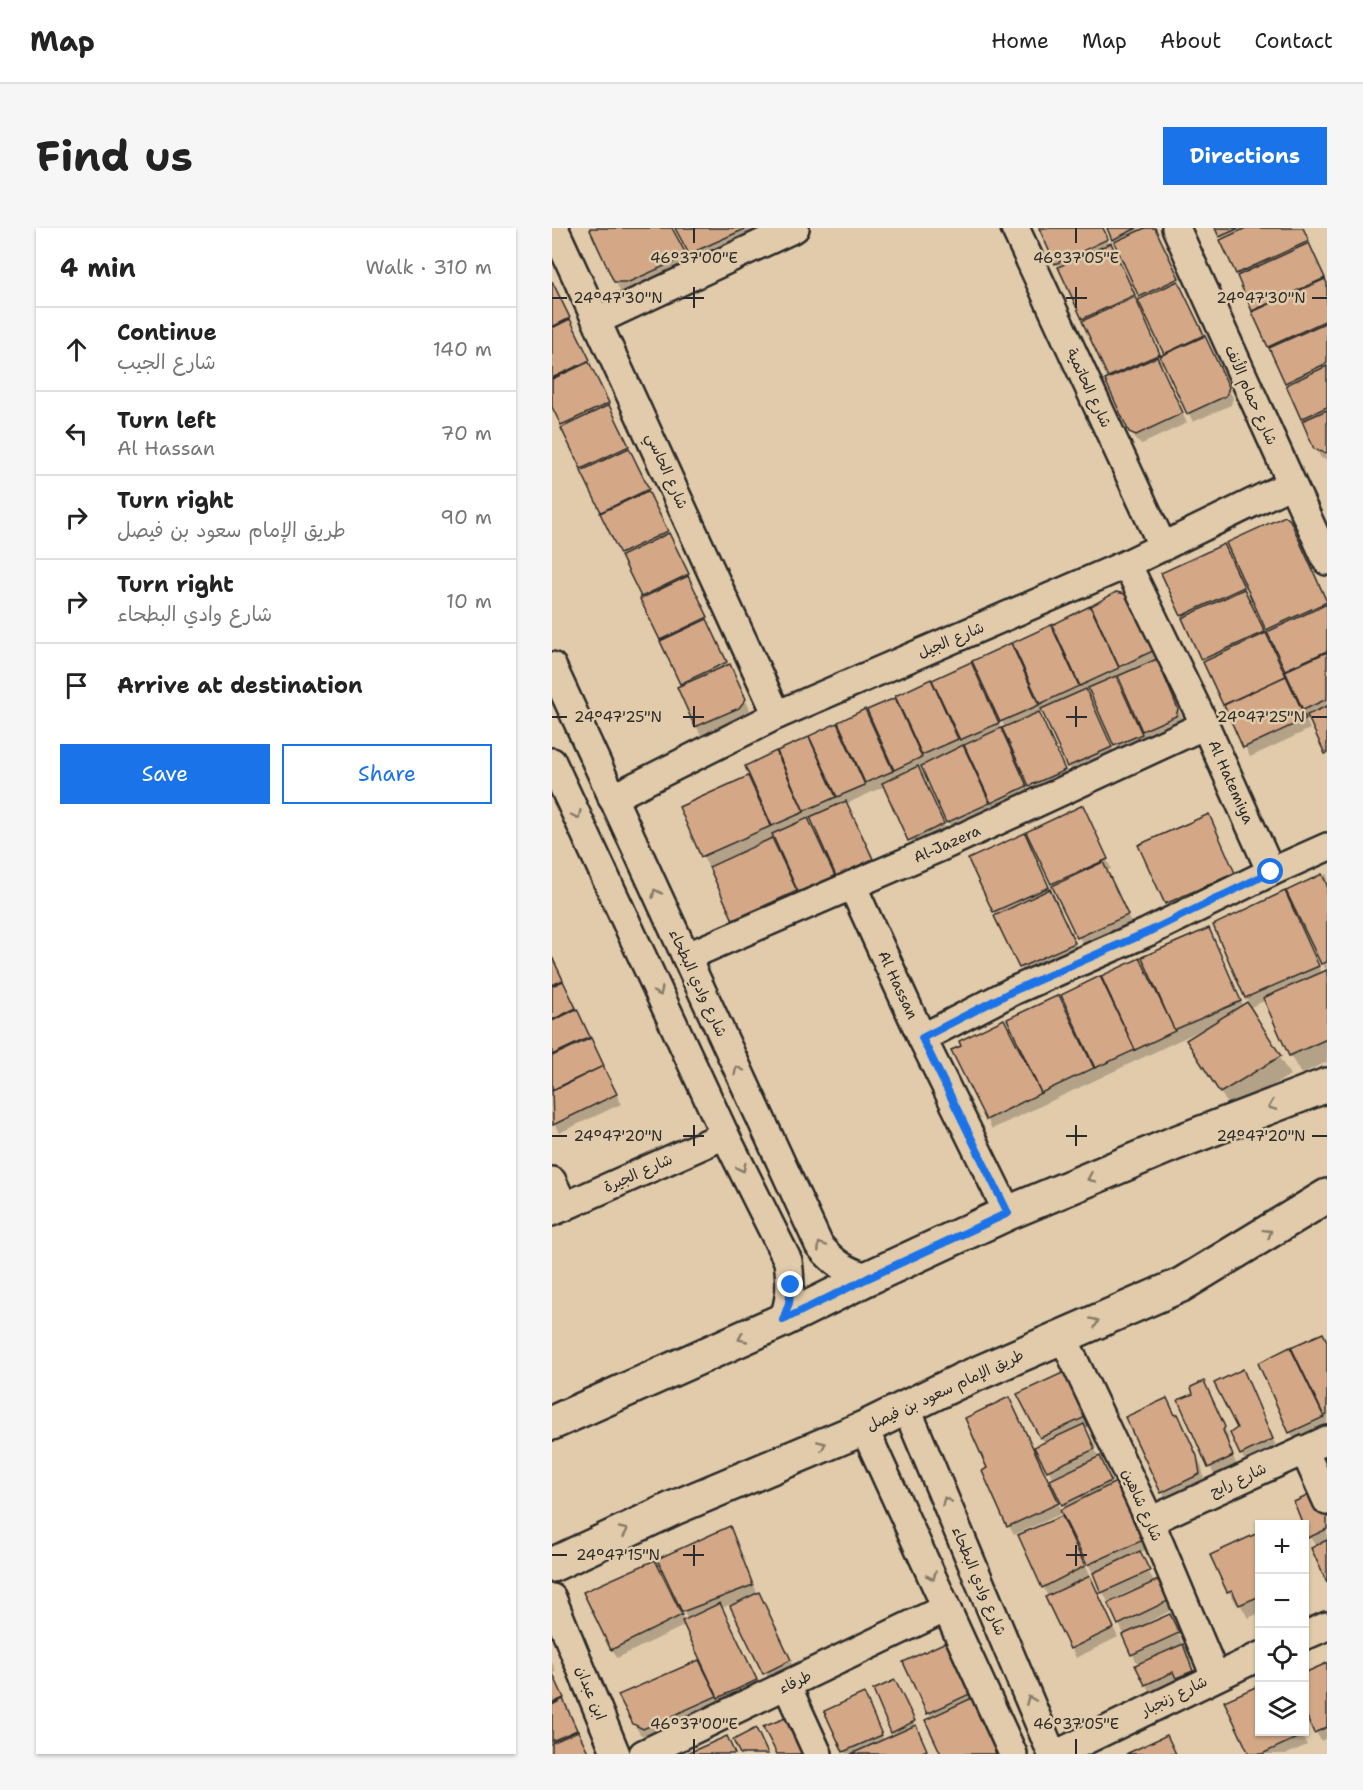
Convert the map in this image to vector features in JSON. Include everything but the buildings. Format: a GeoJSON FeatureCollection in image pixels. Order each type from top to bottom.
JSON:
{"type":"FeatureCollection","features":[{"type":"Feature","properties":{"kind":"main road"},"geometry":{"type":"LineString","coordinates":[[552,1424],[783,1320],[1008,1213],[1173,1144],[1327,1085]]}},
{"type":"Feature","properties":{"kind":"main road","name":"طريق الإمام سعود بن فيصل"},"geometry":{"type":"LineString","coordinates":[[552,1564],[674,1508],[864,1428],[960,1381],[1180,1285],[1327,1196]]}},
{"type":"Feature","properties":{"kind":"street","name":"شارع الحاسي"},"geometry":{"type":"LineString","coordinates":[[554,228],[777,715]]}},
{"type":"Feature","properties":{"kind":"street"},"geometry":{"type":"LineString","coordinates":[[598,320],[795,228]]}},
{"type":"Feature","properties":{"kind":"street","name":"شارع الحاتمية"},"geometry":{"type":"LineString","coordinates":[[1015,228],[1163,547]]}},
{"type":"Feature","properties":{"kind":"street","name":"شارع حمام الأنف"},"geometry":{"type":"LineString","coordinates":[[1176,228],[1327,561]]}},
{"type":"Feature","properties":{"kind":"street","name":"شارع الجيل"},"geometry":{"type":"LineString","coordinates":[[612,798],[777,715],[1127,564],[1291,484]]}},
{"type":"Feature","properties":{"kind":"street","name":"Al Hatemiya"},"geometry":{"type":"LineString","coordinates":[[1127,564],[1205,725],[1271,872]]}},
{"type":"Feature","properties":{"kind":"street","name":"شارع وادي البطحاء"},"geometry":{"type":"LineString","coordinates":[[552,666],[819,1245],[833,1262],[868,1278]]}},
{"type":"Feature","properties":{"kind":"street","name":"Al-Jazera"},"geometry":{"type":"LineString","coordinates":[[686,957],[943,846],[1205,725]]}},
{"type":"Feature","properties":{"kind":"street"},"geometry":{"type":"LineString","coordinates":[[552,762],[725,1135],[788,1261],[791,1285],[789,1303],[783,1320]]}},
{"type":"Feature","properties":{"kind":"street"},"geometry":{"type":"LineString","coordinates":[[922,1038],[1013,991],[1148,932],[1327,847]]}},
{"type":"Feature","properties":{"kind":"street","name":"Al Hassan"},"geometry":{"type":"LineString","coordinates":[[852,885],[922,1038],[1008,1213]]}},
{"type":"Feature","properties":{"kind":"street","name":"شارع الجيرة"},"geometry":{"type":"LineString","coordinates":[[558,1210],[725,1135]]}},
{"type":"Feature","properties":{"kind":"street"},"geometry":{"type":"LineString","coordinates":[[552,1181],[558,1210]]}},
{"type":"Feature","properties":{"kind":"street","name":"شارع شاهين"},"geometry":{"type":"LineString","coordinates":[[1064,1337],[1150,1521],[1215,1676]]}},
{"type":"Feature","properties":{"kind":"street","name":"شارع وادي البطحاء"},"geometry":{"type":"LineString","coordinates":[[906,1407],[1055,1754]]}},
{"type":"Feature","properties":{"kind":"street"},"geometry":{"type":"LineString","coordinates":[[864,1428],[1013,1754]]}},
{"type":"Feature","properties":{"kind":"street"},"geometry":{"type":"LineString","coordinates":[[1316,1445],[1327,1501]]}},
{"type":"Feature","properties":{"kind":"street","name":"شارع رابح"},"geometry":{"type":"LineString","coordinates":[[1150,1521],[1316,1445]]}},
{"type":"Feature","properties":{"kind":"street","name":"ابن عبدان"},"geometry":{"type":"LineString","coordinates":[[552,1598],[616,1754]]}},
{"type":"Feature","properties":{"kind":"street","name":"طرفاء"},"geometry":{"type":"LineString","coordinates":[[643,1754],[946,1608]]}},
{"type":"Feature","properties":{"kind":"street"},"geometry":{"type":"LineString","coordinates":[[1309,1634],[1327,1626]]}},
{"type":"Feature","properties":{"kind":"street","name":"شارع زنجبار"},"geometry":{"type":"LineString","coordinates":[[1055,1754],[1255,1658]]}},
{"type":"Feature","properties":{"kind":"street"},"geometry":{"type":"LineString","coordinates":[[787,1686],[818,1754]]}},
{"type":"Feature","properties":{"kind":"route"},"geometry":{"type":"LineString","coordinates":[[791,1285],[789,1303],[783,1320],[1008,1213],[922,1038],[1013,991],[1148,932],[1271,872]]}}]}
